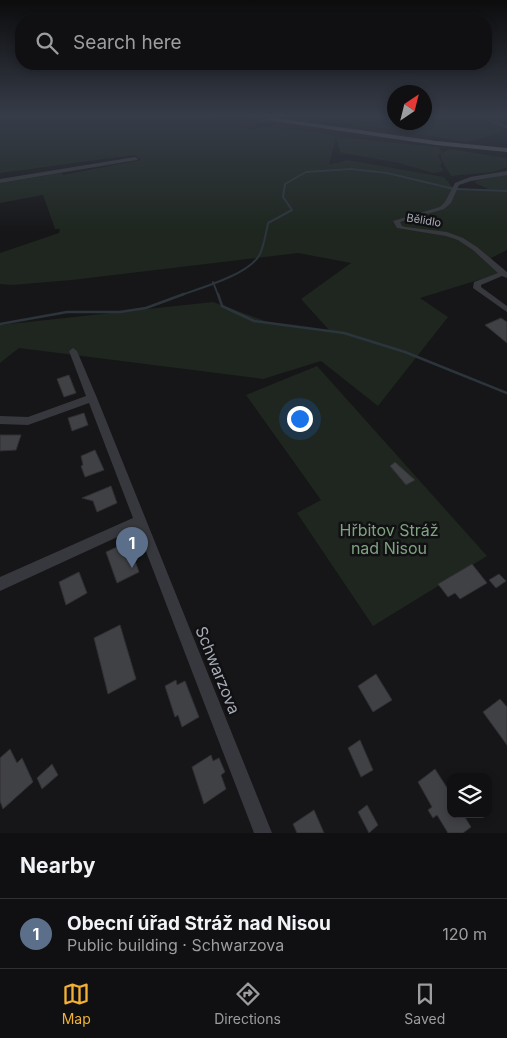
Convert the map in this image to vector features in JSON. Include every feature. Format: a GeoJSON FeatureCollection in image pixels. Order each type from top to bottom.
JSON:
{"type":"FeatureCollection","features":[{"type":"Feature","properties":{"kind":"street"},"geometry":{"type":"LineString","coordinates":[[0,182],[135,159]]}},
{"type":"Feature","properties":{"kind":"street","name":"Bělidlo"},"geometry":{"type":"LineString","coordinates":[[505,274],[464,241],[453,236],[414,232],[399,227],[396,221],[442,208],[448,203],[457,184],[470,179],[507,173]]}},
{"type":"Feature","properties":{"kind":"street"},"geometry":{"type":"LineString","coordinates":[[505,274],[482,281],[477,284],[477,288],[507,310]]}},
{"type":"Feature","properties":{"kind":"street","name":"Schwarzova"},"geometry":{"type":"LineString","coordinates":[[73,351],[263,833]]}},
{"type":"Feature","properties":{"kind":"street"},"geometry":{"type":"LineString","coordinates":[[0,420],[28,421],[92,398]]}},
{"type":"Feature","properties":{"kind":"street"},"geometry":{"type":"LineString","coordinates":[[0,584],[140,521]]}},
{"type":"Feature","properties":{"kind":"green space"},"geometry":{"type":"Polygon","coordinates":[[[0,154],[332,154],[329,165],[347,160],[444,177],[455,190],[488,189],[475,183],[476,181],[507,174],[507,250],[491,258],[501,273],[420,298],[448,317],[378,406],[321,361],[263,379],[19,348],[0,363],[0,325],[213,302],[270,323],[329,330],[301,299],[351,263],[298,253],[72,280],[12,285],[0,284],[0,253],[59,233],[60,229],[55,229],[43,195],[0,203],[0,183],[62,173],[63,175],[141,160],[134,155],[0,173],[0,154]]]}},
{"type":"Feature","properties":{"kind":"green space"},"geometry":{"type":"Polygon","coordinates":[[[348,154],[440,154],[438,156],[442,163],[440,165],[443,171],[433,173],[399,163],[348,154]]]}},
{"type":"Feature","properties":{"kind":"green space"},"geometry":{"type":"Polygon","coordinates":[[[441,154],[481,154],[507,158],[507,167],[493,172],[451,176],[441,159],[441,154]]]}},
{"type":"Feature","properties":{"kind":"green space","name":"Hřbitov Stráž nad Nisou"},"geometry":{"type":"Polygon","coordinates":[[[317,366],[487,556],[373,626],[297,513],[321,500],[246,395],[317,366]]]}},
{"type":"Feature","properties":{"kind":"building"},"geometry":{"type":"Polygon","coordinates":[[[501,318],[507,322],[507,343],[485,325],[501,318]]]}},
{"type":"Feature","properties":{"kind":"building"},"geometry":{"type":"Polygon","coordinates":[[[69,375],[76,393],[64,397],[57,379],[69,375]]]}},
{"type":"Feature","properties":{"kind":"building"},"geometry":{"type":"Polygon","coordinates":[[[84,413],[88,425],[72,431],[68,418],[84,413]]]}},
{"type":"Feature","properties":{"kind":"building"},"geometry":{"type":"Polygon","coordinates":[[[0,435],[21,435],[16,450],[0,451],[0,435]]]}},
{"type":"Feature","properties":{"kind":"building"},"geometry":{"type":"Polygon","coordinates":[[[95,450],[104,470],[85,477],[81,466],[83,465],[81,456],[95,450]]]}},
{"type":"Feature","properties":{"kind":"building"},"geometry":{"type":"Polygon","coordinates":[[[395,462],[415,480],[406,485],[390,466],[395,462]]]}},
{"type":"Feature","properties":{"kind":"building"},"geometry":{"type":"Polygon","coordinates":[[[111,486],[117,503],[97,512],[93,501],[82,498],[111,486]]]}},
{"type":"Feature","properties":{"kind":"building"},"geometry":{"type":"Polygon","coordinates":[[[128,542],[139,572],[117,583],[106,552],[128,542]]]}},
{"type":"Feature","properties":{"kind":"building"},"geometry":{"type":"Polygon","coordinates":[[[472,564],[487,583],[460,599],[455,593],[448,597],[438,584],[472,564]]]}},
{"type":"Feature","properties":{"kind":"building"},"geometry":{"type":"Polygon","coordinates":[[[79,572],[87,593],[66,605],[59,582],[79,572]]]}},
{"type":"Feature","properties":{"kind":"building"},"geometry":{"type":"Polygon","coordinates":[[[499,574],[506,581],[496,588],[489,580],[499,574]]]}},
{"type":"Feature","properties":{"kind":"building"},"geometry":{"type":"Polygon","coordinates":[[[120,625],[136,679],[108,694],[94,638],[120,625]]]}},
{"type":"Feature","properties":{"kind":"building"},"geometry":{"type":"Polygon","coordinates":[[[376,674],[392,700],[373,712],[358,686],[376,674]]]}},
{"type":"Feature","properties":{"kind":"building"},"geometry":{"type":"Polygon","coordinates":[[[176,680],[177,685],[185,681],[199,717],[182,727],[178,715],[175,717],[165,686],[176,680]]]}},
{"type":"Feature","properties":{"kind":"building"},"geometry":{"type":"Polygon","coordinates":[[[500,699],[507,707],[507,745],[483,712],[500,699]]]}},
{"type":"Feature","properties":{"kind":"building"},"geometry":{"type":"Polygon","coordinates":[[[360,740],[373,770],[361,777],[348,748],[360,740]]]}},
{"type":"Feature","properties":{"kind":"building"},"geometry":{"type":"Polygon","coordinates":[[[10,749],[17,763],[22,758],[33,782],[3,809],[0,801],[0,758],[10,749]]]}},
{"type":"Feature","properties":{"kind":"building"},"geometry":{"type":"Polygon","coordinates":[[[211,755],[213,761],[219,758],[225,772],[221,775],[226,789],[204,804],[192,767],[211,755]]]}},
{"type":"Feature","properties":{"kind":"building"},"geometry":{"type":"Polygon","coordinates":[[[52,764],[58,775],[42,789],[37,778],[52,764]]]}},
{"type":"Feature","properties":{"kind":"building"},"geometry":{"type":"Polygon","coordinates":[[[435,769],[447,788],[447,818],[465,818],[471,827],[463,833],[448,833],[437,815],[433,818],[428,810],[432,807],[418,782],[435,769]]]}},
{"type":"Feature","properties":{"kind":"building"},"geometry":{"type":"Polygon","coordinates":[[[367,805],[378,825],[369,833],[358,812],[367,805]]]}},
{"type":"Feature","properties":{"kind":"building"},"geometry":{"type":"Polygon","coordinates":[[[314,810],[324,833],[297,833],[293,824],[314,810]]]}},
{"type":"Feature","properties":{"kind":"waterway"},"geometry":{"type":"LineString","coordinates":[[214,283],[236,274],[255,261],[260,254],[268,223],[292,210],[283,197],[285,184],[306,172],[351,169],[387,173],[454,189]]}},
{"type":"Feature","properties":{"kind":"waterway"},"geometry":{"type":"LineString","coordinates":[[457,189],[507,191]]}},
{"type":"Feature","properties":{"kind":"waterway"},"geometry":{"type":"LineString","coordinates":[[181,295],[214,283]]}},
{"type":"Feature","properties":{"kind":"waterway"},"geometry":{"type":"LineString","coordinates":[[214,283],[218,295]]}},
{"type":"Feature","properties":{"kind":"waterway"},"geometry":{"type":"LineString","coordinates":[[0,324],[67,312],[120,312],[146,308],[184,294]]}},
{"type":"Feature","properties":{"kind":"waterway"},"geometry":{"type":"LineString","coordinates":[[218,294],[222,306],[254,321],[344,333],[405,352],[507,393]]}},
{"type":"Feature","properties":{"kind":"place","name":"Obecní úřad Stráž nad Nisou"},"geometry":{"type":"Point","coordinates":[132,568]}}]}
